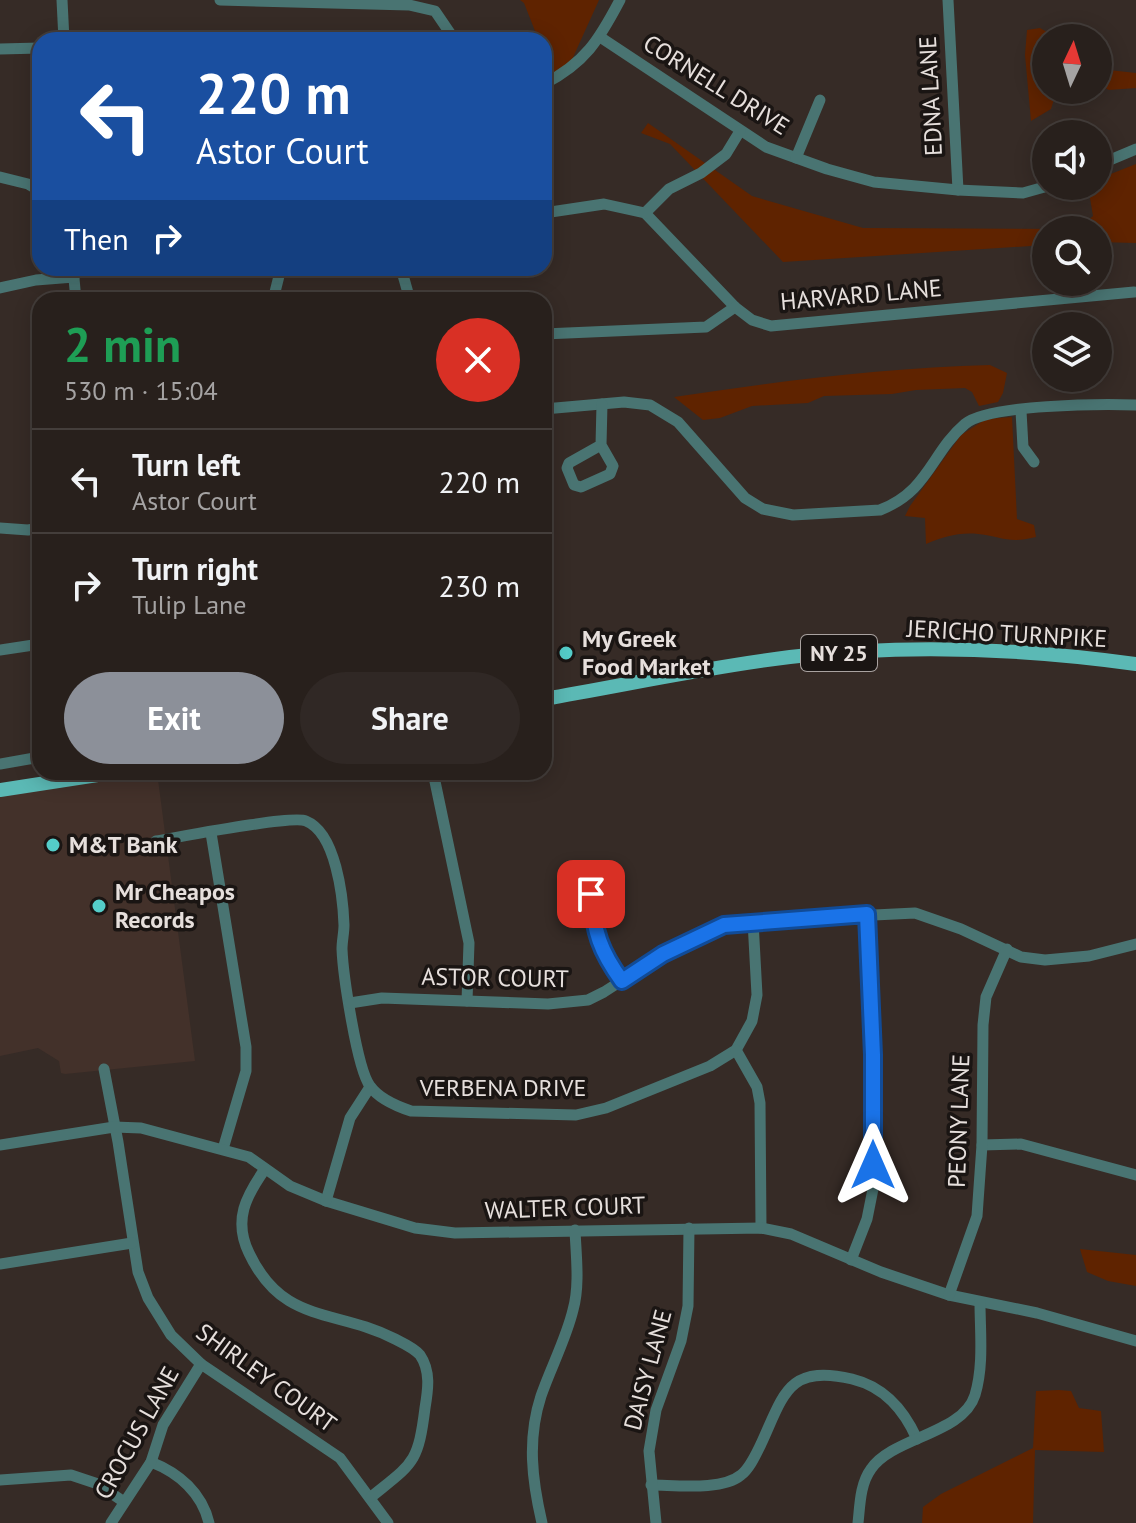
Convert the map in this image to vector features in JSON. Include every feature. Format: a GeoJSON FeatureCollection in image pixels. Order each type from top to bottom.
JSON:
{"type":"FeatureCollection","features":[{"type":"Feature","properties":{"kind":"main road","name":"JERICHO TURNPIKE"},"geometry":{"type":"LineString","coordinates":[[552,698],[769,660],[892,650],[1033,652],[1136,664]]}},
{"type":"Feature","properties":{"kind":"main road"},"geometry":{"type":"LineString","coordinates":[[0,790],[65,780]]}},
{"type":"Feature","properties":{"kind":"street"},"geometry":{"type":"LineString","coordinates":[[62,0],[64,32]]}},
{"type":"Feature","properties":{"kind":"street"},"geometry":{"type":"LineString","coordinates":[[220,0],[409,5],[435,11],[449,32]]}},
{"type":"Feature","properties":{"kind":"street"},"geometry":{"type":"LineString","coordinates":[[552,80],[570,70],[600,37],[620,0]]}},
{"type":"Feature","properties":{"kind":"street","name":"EDNA LANE"},"geometry":{"type":"LineString","coordinates":[[948,0],[958,190]]}},
{"type":"Feature","properties":{"kind":"street","name":"CORNELL DRIVE"},"geometry":{"type":"LineString","coordinates":[[600,37],[740,131],[766,147],[796,158],[874,182],[958,190],[1023,193],[1032,190]]}},
{"type":"Feature","properties":{"kind":"street"},"geometry":{"type":"LineString","coordinates":[[0,49],[32,48]]}},
{"type":"Feature","properties":{"kind":"street"},"geometry":{"type":"LineString","coordinates":[[796,158],[820,100]]}},
{"type":"Feature","properties":{"kind":"street"},"geometry":{"type":"LineString","coordinates":[[552,212],[604,204],[645,213],[669,189],[701,173],[726,154],[740,131]]}},
{"type":"Feature","properties":{"kind":"street"},"geometry":{"type":"LineString","coordinates":[[1112,159],[1136,149]]}},
{"type":"Feature","properties":{"kind":"street"},"geometry":{"type":"LineString","coordinates":[[0,177],[32,186]]}},
{"type":"Feature","properties":{"kind":"street","name":"HARVARD LANE"},"geometry":{"type":"LineString","coordinates":[[645,213],[735,307],[752,320],[771,326],[1135,291]]}},
{"type":"Feature","properties":{"kind":"street"},"geometry":{"type":"LineString","coordinates":[[0,288],[55,276]]}},
{"type":"Feature","properties":{"kind":"street"},"geometry":{"type":"LineString","coordinates":[[552,334],[706,327],[735,307]]}},
{"type":"Feature","properties":{"kind":"street"},"geometry":{"type":"LineString","coordinates":[[552,408],[635,402],[664,412],[678,422],[745,498],[763,509],[793,515],[880,510],[892,505],[918,486],[966,423],[983,416],[1108,404],[1136,405]]}},
{"type":"Feature","properties":{"kind":"street"},"geometry":{"type":"LineString","coordinates":[[601,445],[602,404]]}},
{"type":"Feature","properties":{"kind":"street"},"geometry":{"type":"LineString","coordinates":[[1021,411],[1023,447],[1034,462]]}},
{"type":"Feature","properties":{"kind":"street"},"geometry":{"type":"LineString","coordinates":[[0,528],[32,529]]}},
{"type":"Feature","properties":{"kind":"street"},"geometry":{"type":"LineString","coordinates":[[0,650],[32,645]]}},
{"type":"Feature","properties":{"kind":"street"},"geometry":{"type":"LineString","coordinates":[[0,764],[32,758]]}},
{"type":"Feature","properties":{"kind":"street"},"geometry":{"type":"LineString","coordinates":[[435,780],[469,943],[467,1001]]}},
{"type":"Feature","properties":{"kind":"street"},"geometry":{"type":"LineString","coordinates":[[156,841],[283,820],[305,820],[321,832],[331,848],[342,907],[342,949],[359,1063],[370,1087],[350,1118],[326,1201]]}},
{"type":"Feature","properties":{"kind":"street"},"geometry":{"type":"LineString","coordinates":[[211,833],[246,1047],[246,1071],[223,1149]]}},
{"type":"Feature","properties":{"kind":"street"},"geometry":{"type":"LineString","coordinates":[[589,873],[596,937],[606,959],[622,981]]}},
{"type":"Feature","properties":{"kind":"street","name":"ASTOR COURT"},"geometry":{"type":"LineString","coordinates":[[350,1003],[382,998],[570,1003],[588,1000],[663,954],[724,925],[753,921],[915,913],[932,917],[1021,957],[1045,960],[1089,956],[1136,944]]}},
{"type":"Feature","properties":{"kind":"street"},"geometry":{"type":"LineString","coordinates":[[851,1260],[867,1219],[873,1189],[873,1055],[867,914]]}},
{"type":"Feature","properties":{"kind":"street"},"geometry":{"type":"LineString","coordinates":[[753,921],[757,995],[752,1021],[736,1050],[757,1087],[760,1103],[761,1228]]}},
{"type":"Feature","properties":{"kind":"street","name":"PEONY LANE"},"geometry":{"type":"LineString","coordinates":[[949,1295],[977,1216],[986,997],[1007,949]]}},
{"type":"Feature","properties":{"kind":"street","name":"VERBENA DRIVE"},"geometry":{"type":"LineString","coordinates":[[370,1087],[392,1104],[411,1111],[576,1115],[606,1108],[657,1088],[710,1066],[736,1050]]}},
{"type":"Feature","properties":{"kind":"street","name":"SHIRLEY COURT"},"geometry":{"type":"LineString","coordinates":[[104,1069],[138,1272],[148,1298],[171,1335],[201,1364],[340,1458],[388,1523]]}},
{"type":"Feature","properties":{"kind":"street","name":"WALTER COURT"},"geometry":{"type":"LineString","coordinates":[[0,1145],[114,1127],[141,1128],[249,1157],[290,1186],[326,1201],[415,1228],[455,1233],[761,1228],[791,1234],[851,1260],[949,1295],[1037,1313],[1136,1341]]}},
{"type":"Feature","properties":{"kind":"street"},"geometry":{"type":"LineString","coordinates":[[982,1145],[1021,1144],[1136,1175]]}},
{"type":"Feature","properties":{"kind":"street"},"geometry":{"type":"LineString","coordinates":[[265,1169],[248,1192],[241,1211],[244,1239],[260,1276],[282,1298],[385,1333],[404,1343],[419,1354],[428,1372],[421,1445],[411,1464],[371,1497]]}},
{"type":"Feature","properties":{"kind":"street","name":"DAISY LANE"},"geometry":{"type":"LineString","coordinates":[[656,1523],[649,1451],[656,1410],[681,1341],[688,1306],[689,1228]]}},
{"type":"Feature","properties":{"kind":"street"},"geometry":{"type":"LineString","coordinates":[[542,1523],[532,1481],[532,1435],[540,1399],[574,1308],[575,1230]]}},
{"type":"Feature","properties":{"kind":"street"},"geometry":{"type":"LineString","coordinates":[[0,1264],[132,1243]]}},
{"type":"Feature","properties":{"kind":"street"},"geometry":{"type":"LineString","coordinates":[[858,1523],[861,1492],[870,1470],[887,1453],[961,1414],[974,1398],[980,1365],[980,1302]]}},
{"type":"Feature","properties":{"kind":"street","name":"CROCUS LANE"},"geometry":{"type":"LineString","coordinates":[[111,1523],[151,1462],[163,1425],[201,1364]]}},
{"type":"Feature","properties":{"kind":"street"},"geometry":{"type":"LineString","coordinates":[[651,1485],[726,1484],[743,1474],[755,1457],[782,1398],[801,1377],[827,1374],[857,1380],[887,1395],[906,1415],[917,1439]]}},
{"type":"Feature","properties":{"kind":"street"},"geometry":{"type":"LineString","coordinates":[[151,1462],[170,1470],[189,1486],[206,1512],[209,1523]]}},
{"type":"Feature","properties":{"kind":"street"},"geometry":{"type":"LineString","coordinates":[[0,1480],[71,1475],[98,1484],[124,1502]]}},
{"type":"Feature","properties":{"kind":"shaded area"},"geometry":{"type":"Polygon","coordinates":[[[520,0],[599,0],[570,64],[552,74],[552,32],[535,32],[520,0]]]}},
{"type":"Feature","properties":{"kind":"shaded area"},"geometry":{"type":"Polygon","coordinates":[[[1032,29],[1032,104],[1053,104],[1051,109],[1031,121],[1025,55],[1027,30],[1032,29]]]}},
{"type":"Feature","properties":{"kind":"shaded area"},"geometry":{"type":"Polygon","coordinates":[[[1112,70],[1136,73],[1136,88],[1112,90],[1112,70]]]}},
{"type":"Feature","properties":{"kind":"shaded area"},"geometry":{"type":"Polygon","coordinates":[[[648,123],[752,196],[863,228],[1032,229],[1032,246],[783,262],[670,144],[641,133],[648,123]]]}},
{"type":"Feature","properties":{"kind":"shaded area"},"geometry":{"type":"Polygon","coordinates":[[[1136,164],[1136,243],[1112,242],[1112,216],[1093,216],[1090,200],[1112,200],[1112,173],[1136,164]]]}},
{"type":"Feature","properties":{"kind":"shaded area"},"geometry":{"type":"Polygon","coordinates":[[[990,365],[1007,373],[1003,393],[998,402],[979,406],[972,392],[965,388],[916,390],[892,394],[824,396],[808,403],[752,406],[720,418],[703,420],[674,397],[831,376],[990,365]]]}},
{"type":"Feature","properties":{"kind":"shaded area"},"geometry":{"type":"Polygon","coordinates":[[[1012,417],[1017,519],[1034,525],[1036,537],[1012,540],[964,534],[926,544],[925,518],[905,516],[910,506],[961,435],[986,419],[1012,417]]]}},
{"type":"Feature","properties":{"kind":"shaded area"},"geometry":{"type":"Polygon","coordinates":[[[65,780],[158,780],[195,1061],[65,1074],[61,1073],[59,1061],[38,1048],[0,1056],[0,790],[65,780]]]}},
{"type":"Feature","properties":{"kind":"shaded area"},"geometry":{"type":"Polygon","coordinates":[[[1080,1249],[1136,1255],[1136,1286],[1108,1281],[1087,1272],[1080,1249]]]}},
{"type":"Feature","properties":{"kind":"shaded area"},"geometry":{"type":"Polygon","coordinates":[[[1036,1391],[1071,1391],[1079,1408],[1101,1411],[1104,1452],[1035,1450],[1033,1523],[922,1523],[923,1507],[941,1494],[1033,1448],[1036,1391]]]}},
{"type":"Feature","properties":{"kind":"place","name":"My Greek Food Market"},"geometry":{"type":"Point","coordinates":[566,653]}},
{"type":"Feature","properties":{"kind":"place","name":"M&T Bank"},"geometry":{"type":"Point","coordinates":[53,845]}},
{"type":"Feature","properties":{"kind":"place","name":"Mr Cheapos Records"},"geometry":{"type":"Point","coordinates":[99,906]}},
{"type":"Feature","properties":{"kind":"route"},"geometry":{"type":"LineString","coordinates":[[591,894],[596,937],[606,959],[622,981],[663,954],[724,925],[867,914],[873,1055],[873,1165]]}}]}
